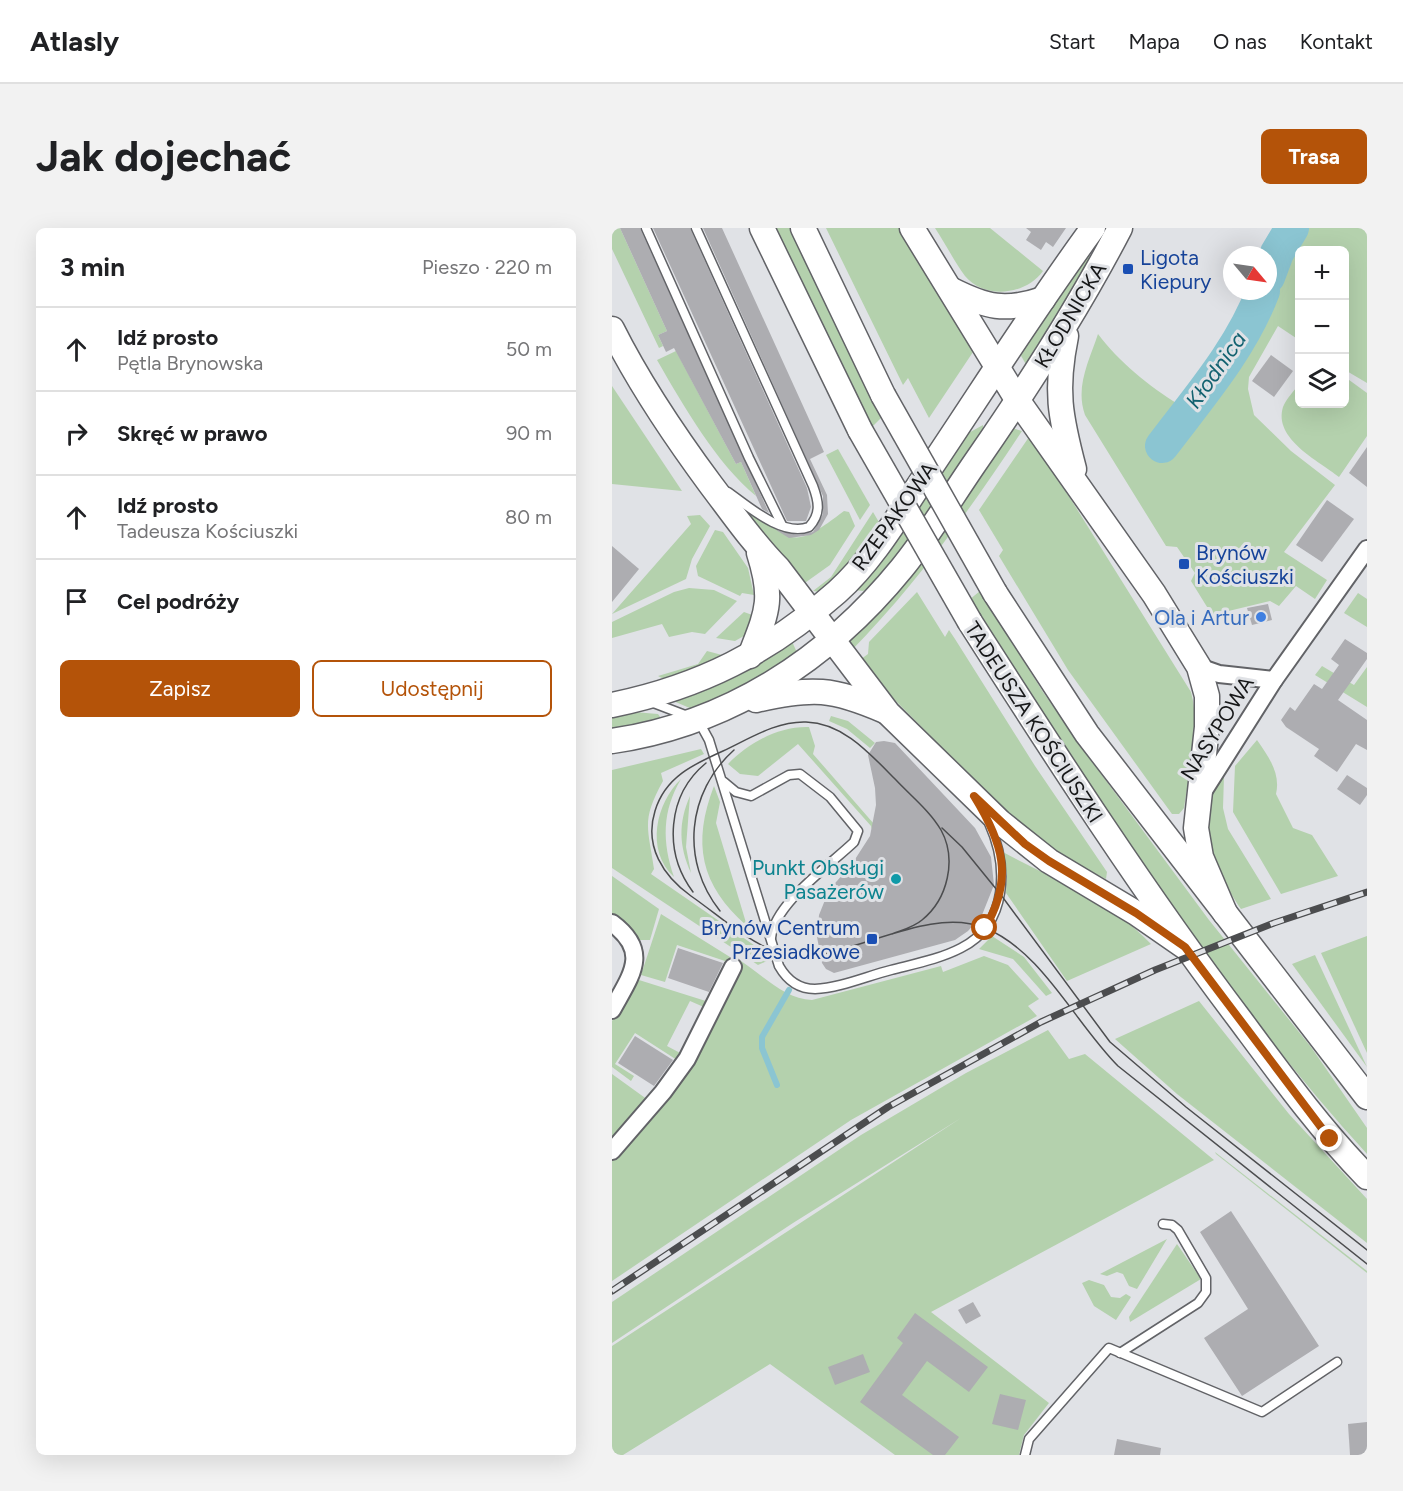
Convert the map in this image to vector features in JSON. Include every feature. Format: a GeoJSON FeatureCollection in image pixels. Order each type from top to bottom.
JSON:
{"type":"FeatureCollection","features":[{"type":"Feature","properties":{"kind":"main road","name":"TADEUSZA KOŚCIUSZKI"},"geometry":{"type":"LineString","coordinates":[[762,228],[860,430],[970,622],[1097,820],[1185,947],[1330,1139],[1367,1177]]}},
{"type":"Feature","properties":{"kind":"main road","name":"TADEUSZA KOŚCIUSZKI"},"geometry":{"type":"LineString","coordinates":[[803,228],[883,395],[995,593],[1087,734],[1367,1097]]}},
{"type":"Feature","properties":{"kind":"main road"},"geometry":{"type":"LineString","coordinates":[[912,228],[999,366],[1018,401],[1154,594],[1199,667],[1207,696],[1207,727],[1196,828],[1201,857],[1224,914]]}},
{"type":"Feature","properties":{"kind":"main road","name":"RZEPAKOWA"},"geometry":{"type":"LineString","coordinates":[[612,705],[686,686],[750,656],[838,591],[887,532],[1093,228]]}},
{"type":"Feature","properties":{"kind":"main road","name":"KŁODNICKA"},"geometry":{"type":"LineString","coordinates":[[1018,401],[1069,321],[1120,228]]}},
{"type":"Feature","properties":{"kind":"main road"},"geometry":{"type":"LineString","coordinates":[[952,290],[980,304],[999,307],[1024,305],[1043,299]]}},
{"type":"Feature","properties":{"kind":"main road"},"geometry":{"type":"LineString","coordinates":[[1069,321],[1059,369],[1058,400],[1061,422],[1077,482]]}},
{"type":"Feature","properties":{"kind":"main road"},"geometry":{"type":"LineString","coordinates":[[612,329],[627,361],[666,423],[758,548],[778,568],[888,713],[1025,844],[1136,913],[1185,947]]}},
{"type":"Feature","properties":{"kind":"main road","name":"RZEPAKOWA"},"geometry":{"type":"LineString","coordinates":[[612,741],[698,720],[736,704],[797,668],[832,642],[904,566],[1018,401]]}},
{"type":"Feature","properties":{"kind":"main road"},"geometry":{"type":"LineString","coordinates":[[750,656],[766,613],[769,597],[768,581],[758,548]]}},
{"type":"Feature","properties":{"kind":"main road"},"geometry":{"type":"LineString","coordinates":[[736,704],[787,693],[822,690],[853,698],[888,713]]}},
{"type":"Feature","properties":{"kind":"street","name":"NASYPOWA"},"geometry":{"type":"LineString","coordinates":[[1198,800],[1274,680],[1367,549]]}},
{"type":"Feature","properties":{"kind":"street","name":"NASYPOWA"},"geometry":{"type":"LineString","coordinates":[[1199,667],[1219,674],[1274,680]]}},
{"type":"Feature","properties":{"kind":"street"},"geometry":{"type":"LineString","coordinates":[[612,923],[633,943],[635,958],[627,981],[612,1010]]}},
{"type":"Feature","properties":{"kind":"street"},"geometry":{"type":"LineString","coordinates":[[612,1151],[663,1092],[687,1059],[733,967]]}},
{"type":"Feature","properties":{"kind":"lane"},"geometry":{"type":"LineString","coordinates":[[646,228],[744,447],[782,525]]}},
{"type":"Feature","properties":{"kind":"lane"},"geometry":{"type":"LineString","coordinates":[[696,228],[817,496],[817,514],[808,527],[795,529],[782,525],[767,518],[700,470]]}},
{"type":"Feature","properties":{"kind":"lane"},"geometry":{"type":"LineString","coordinates":[[638,700],[658,704],[698,720],[709,740],[772,942],[785,976],[794,984],[815,989],[944,956],[963,948],[985,928],[998,906],[1003,882],[994,834],[974,796]]}},
{"type":"Feature","properties":{"kind":"lane"},"geometry":{"type":"LineString","coordinates":[[721,779],[736,792],[751,796],[789,775],[800,774],[830,797],[858,831],[854,842],[783,909],[772,929],[772,942]]}},
{"type":"Feature","properties":{"kind":"lane"},"geometry":{"type":"LineString","coordinates":[[1120,1353],[1198,1303],[1206,1292],[1206,1278],[1180,1232],[1172,1225],[1163,1224]]}},
{"type":"Feature","properties":{"kind":"lane"},"geometry":{"type":"LineString","coordinates":[[1025,1455],[1029,1439],[1110,1348],[1262,1412],[1337,1362]]}},
{"type":"Feature","properties":{"kind":"green space"},"geometry":{"type":"Polygon","coordinates":[[[612,228],[620,228],[667,331],[658,335],[663,346],[659,348],[612,249],[612,228]]]}},
{"type":"Feature","properties":{"kind":"green space"},"geometry":{"type":"Polygon","coordinates":[[[776,228],[790,228],[882,417],[872,427],[776,228]]]}},
{"type":"Feature","properties":{"kind":"green space"},"geometry":{"type":"Polygon","coordinates":[[[826,228],[899,228],[975,349],[929,418],[908,378],[903,385],[826,228]]]}},
{"type":"Feature","properties":{"kind":"green space"},"geometry":{"type":"Polygon","coordinates":[[[935,228],[990,228],[1043,271],[1036,279],[1016,289],[994,291],[983,289],[973,284],[965,276],[935,228]]]}},
{"type":"Feature","properties":{"kind":"green space"},"geometry":{"type":"Polygon","coordinates":[[[1287,228],[1367,228],[1367,383],[1349,372],[1349,246],[1295,246],[1295,337],[1278,326],[1249,377],[1248,389],[1254,415],[1291,451],[1335,485],[1284,552],[1327,580],[1315,599],[1296,586],[1279,606],[1270,601],[1212,615],[1191,581],[1195,573],[1177,547],[1166,546],[1085,415],[1082,405],[1082,384],[1098,334],[1135,373],[1178,404],[1251,300],[1277,300],[1277,246],[1287,228]]]}},
{"type":"Feature","properties":{"kind":"green space"},"geometry":{"type":"Polygon","coordinates":[[[1089,255],[1093,258],[1028,368],[1020,354],[1089,255]]]}},
{"type":"Feature","properties":{"kind":"green space"},"geometry":{"type":"Polygon","coordinates":[[[676,351],[736,464],[741,462],[756,496],[741,483],[714,450],[689,414],[657,360],[676,351]]]}},
{"type":"Feature","properties":{"kind":"green space"},"geometry":{"type":"Polygon","coordinates":[[[1349,380],[1367,393],[1367,436],[1339,477],[1291,439],[1282,419],[1283,407],[1295,389],[1295,408],[1349,408],[1349,380]]]}},
{"type":"Feature","properties":{"kind":"green space"},"geometry":{"type":"Polygon","coordinates":[[[612,386],[682,491],[612,484],[612,386]]]}},
{"type":"Feature","properties":{"kind":"green space"},"geometry":{"type":"Polygon","coordinates":[[[983,425],[983,432],[897,559],[872,586],[863,591],[854,590],[965,435],[983,425]]]}},
{"type":"Feature","properties":{"kind":"green space"},"geometry":{"type":"Polygon","coordinates":[[[1012,428],[1022,431],[962,518],[897,601],[849,653],[847,642],[883,608],[1012,428]]]}},
{"type":"Feature","properties":{"kind":"green space"},"geometry":{"type":"Polygon","coordinates":[[[1029,437],[1070,498],[1191,692],[1195,720],[1193,750],[1184,808],[1179,814],[1172,814],[1068,670],[999,556],[1003,550],[979,510],[1029,437]]]}},
{"type":"Feature","properties":{"kind":"green space"},"geometry":{"type":"Polygon","coordinates":[[[838,449],[870,505],[860,520],[826,455],[838,449]]]}},
{"type":"Feature","properties":{"kind":"green space"},"geometry":{"type":"Polygon","coordinates":[[[746,508],[775,528],[794,537],[803,537],[813,532],[844,511],[849,512],[855,526],[830,565],[802,585],[745,511],[746,508]]]}},
{"type":"Feature","properties":{"kind":"green space"},"geometry":{"type":"Polygon","coordinates":[[[873,512],[880,524],[857,554],[820,592],[813,591],[831,577],[873,512]]]}},
{"type":"Feature","properties":{"kind":"green space"},"geometry":{"type":"Polygon","coordinates":[[[700,515],[710,526],[692,559],[686,579],[612,614],[691,524],[687,516],[700,515]]]}},
{"type":"Feature","properties":{"kind":"green space"},"geometry":{"type":"Polygon","coordinates":[[[715,530],[723,532],[748,568],[754,595],[742,593],[740,596],[698,576],[696,566],[715,530]]]}},
{"type":"Feature","properties":{"kind":"green space"},"geometry":{"type":"Polygon","coordinates":[[[689,588],[714,590],[737,601],[705,634],[692,632],[669,637],[662,624],[612,638],[612,622],[674,592],[689,588]]]}},
{"type":"Feature","properties":{"kind":"green space"},"geometry":{"type":"Polygon","coordinates":[[[980,591],[1043,692],[1090,759],[1209,920],[1311,1047],[1367,1128],[1367,1154],[1257,1023],[1157,885],[969,600],[980,591]]]}},
{"type":"Feature","properties":{"kind":"green space"},"geometry":{"type":"Polygon","coordinates":[[[917,592],[945,637],[949,630],[955,639],[1035,766],[1107,872],[1106,879],[1042,848],[857,662],[868,654],[869,642],[917,592]]]}},
{"type":"Feature","properties":{"kind":"green space"},"geometry":{"type":"Polygon","coordinates":[[[1358,593],[1367,599],[1367,627],[1344,613],[1358,593]]]}},
{"type":"Feature","properties":{"kind":"green space"},"geometry":{"type":"Polygon","coordinates":[[[744,612],[755,616],[751,632],[735,641],[716,638],[744,612]]]}},
{"type":"Feature","properties":{"kind":"green space"},"geometry":{"type":"Polygon","coordinates":[[[791,639],[798,655],[727,695],[692,709],[671,700],[791,639]]]}},
{"type":"Feature","properties":{"kind":"green space"},"geometry":{"type":"Polygon","coordinates":[[[707,651],[722,655],[723,658],[668,681],[658,676],[698,664],[707,651]]]}},
{"type":"Feature","properties":{"kind":"green space"},"geometry":{"type":"Polygon","coordinates":[[[1322,666],[1354,685],[1367,667],[1367,707],[1315,675],[1322,666]]]}},
{"type":"Feature","properties":{"kind":"green space"},"geometry":{"type":"Polygon","coordinates":[[[634,712],[658,714],[661,718],[612,730],[612,716],[634,712]]]}},
{"type":"Feature","properties":{"kind":"green space"},"geometry":{"type":"Polygon","coordinates":[[[831,716],[848,721],[875,743],[870,748],[847,729],[829,721],[831,716]]]}},
{"type":"Feature","properties":{"kind":"green space"},"geometry":{"type":"Polygon","coordinates":[[[809,727],[815,746],[813,754],[874,824],[872,830],[871,826],[798,744],[758,776],[740,774],[728,764],[745,749],[765,737],[786,729],[809,727]]]}},
{"type":"Feature","properties":{"kind":"green space"},"geometry":{"type":"Polygon","coordinates":[[[1257,740],[1275,772],[1276,794],[1293,828],[1312,835],[1338,876],[1281,894],[1233,812],[1235,766],[1257,740]]]}},
{"type":"Feature","properties":{"kind":"green space"},"geometry":{"type":"Polygon","coordinates":[[[701,749],[704,754],[661,773],[663,781],[651,806],[648,824],[654,869],[651,874],[764,952],[767,961],[758,965],[612,868],[612,770],[701,749]]]}},
{"type":"Feature","properties":{"kind":"green space"},"geometry":{"type":"Polygon","coordinates":[[[1224,776],[1223,808],[1228,829],[1271,899],[1241,909],[1213,861],[1205,827],[1206,810],[1212,793],[1224,776]]]}},
{"type":"Feature","properties":{"kind":"green space"},"geometry":{"type":"Polygon","coordinates":[[[681,779],[670,803],[666,827],[667,851],[674,877],[659,854],[657,827],[665,801],[681,779]]]}},
{"type":"Feature","properties":{"kind":"green space"},"geometry":{"type":"Polygon","coordinates":[[[714,786],[720,802],[716,823],[747,926],[731,911],[719,895],[710,879],[705,862],[702,845],[703,826],[714,786]]]}},
{"type":"Feature","properties":{"kind":"green space"},"geometry":{"type":"Polygon","coordinates":[[[690,796],[686,847],[691,873],[682,844],[683,816],[690,796]]]}},
{"type":"Feature","properties":{"kind":"green space"},"geometry":{"type":"Polygon","coordinates":[[[1001,851],[1099,903],[1118,915],[1151,944],[1067,981],[1006,893],[1007,874],[1001,851]]]}},
{"type":"Feature","properties":{"kind":"green space"},"geometry":{"type":"Polygon","coordinates":[[[612,876],[659,909],[650,940],[637,940],[612,915],[612,876]]]}},
{"type":"Feature","properties":{"kind":"green space"},"geometry":{"type":"Polygon","coordinates":[[[661,914],[730,957],[717,984],[725,961],[677,945],[665,982],[641,975],[661,914]]]}},
{"type":"Feature","properties":{"kind":"green space"},"geometry":{"type":"Polygon","coordinates":[[[992,936],[1024,957],[1052,993],[1046,996],[1013,959],[979,949],[992,936]]]}},
{"type":"Feature","properties":{"kind":"green space"},"geometry":{"type":"Polygon","coordinates":[[[1367,936],[1367,1053],[1321,953],[1367,936]]]}},
{"type":"Feature","properties":{"kind":"green space"},"geometry":{"type":"Polygon","coordinates":[[[1315,955],[1367,1067],[1292,964],[1315,955]]]}},
{"type":"Feature","properties":{"kind":"green space"},"geometry":{"type":"Polygon","coordinates":[[[733,956],[780,989],[791,995],[812,1000],[941,966],[943,972],[984,956],[1008,965],[1039,999],[1028,1006],[1037,1016],[851,1120],[612,1281],[612,1157],[658,1103],[733,956]]]}},
{"type":"Feature","properties":{"kind":"green space"},"geometry":{"type":"Polygon","coordinates":[[[639,980],[709,1002],[706,1008],[690,1001],[667,1046],[682,1054],[677,1060],[635,1033],[615,1064],[634,1076],[631,1081],[612,1067],[612,1021],[639,980]]]}},
{"type":"Feature","properties":{"kind":"green space"},"geometry":{"type":"Polygon","coordinates":[[[1199,1001],[1289,1114],[1367,1199],[1367,1243],[1177,1094],[1115,1039],[1199,1001]]]}},
{"type":"Feature","properties":{"kind":"green space"},"geometry":{"type":"Polygon","coordinates":[[[1048,1030],[1069,1059],[1085,1054],[1214,1160],[931,1312],[1049,1403],[1024,1435],[1019,1455],[895,1455],[770,1364],[623,1455],[612,1455],[612,1346],[961,1118],[793,1223],[612,1343],[612,1302],[861,1135],[966,1073],[1048,1030]]]}},
{"type":"Feature","properties":{"kind":"green space"},"geometry":{"type":"Polygon","coordinates":[[[612,1074],[648,1100],[612,1142],[612,1074]]]}},
{"type":"Feature","properties":{"kind":"green space"},"geometry":{"type":"Polygon","coordinates":[[[1215,1152],[1367,1271],[1367,1273],[1216,1154],[1215,1152]]]}},
{"type":"Feature","properties":{"kind":"green space"},"geometry":{"type":"Polygon","coordinates":[[[1167,1239],[1137,1289],[1129,1286],[1123,1274],[1117,1272],[1107,1276],[1100,1274],[1167,1239]]]}},
{"type":"Feature","properties":{"kind":"green space"},"geometry":{"type":"Polygon","coordinates":[[[1177,1244],[1201,1279],[1130,1322],[1129,1317],[1177,1244]]]}},
{"type":"Feature","properties":{"kind":"green space"},"geometry":{"type":"Polygon","coordinates":[[[1089,1280],[1104,1285],[1111,1297],[1120,1298],[1126,1294],[1131,1297],[1116,1320],[1094,1306],[1082,1283],[1089,1280]]]}},
{"type":"Feature","properties":{"kind":"building"},"geometry":{"type":"Polygon","coordinates":[[[620,228],[640,228],[769,513],[762,509],[741,462],[736,464],[674,348],[666,352],[658,335],[667,331],[620,228]]]}},
{"type":"Feature","properties":{"kind":"building"},"geometry":{"type":"Polygon","coordinates":[[[653,228],[690,228],[807,488],[811,507],[806,521],[787,521],[653,228]]]}},
{"type":"Feature","properties":{"kind":"building"},"geometry":{"type":"Polygon","coordinates":[[[703,228],[722,228],[824,452],[810,459],[827,495],[828,514],[819,530],[811,535],[789,538],[776,530],[798,535],[813,532],[823,514],[823,496],[703,228]]]}},
{"type":"Feature","properties":{"kind":"building"},"geometry":{"type":"Polygon","coordinates":[[[1026,228],[1066,228],[1053,247],[1046,242],[1041,250],[1026,240],[1031,232],[1026,228]]]}},
{"type":"Feature","properties":{"kind":"building"},"geometry":{"type":"Polygon","coordinates":[[[1271,355],[1293,371],[1274,397],[1252,381],[1271,355]]]}},
{"type":"Feature","properties":{"kind":"building"},"geometry":{"type":"Polygon","coordinates":[[[1367,447],[1367,487],[1349,473],[1367,447]]]}},
{"type":"Feature","properties":{"kind":"building"},"geometry":{"type":"Polygon","coordinates":[[[1327,500],[1354,519],[1322,562],[1296,545],[1327,500]]]}},
{"type":"Feature","properties":{"kind":"building"},"geometry":{"type":"Polygon","coordinates":[[[612,546],[639,569],[612,602],[612,546]]]}},
{"type":"Feature","properties":{"kind":"building"},"geometry":{"type":"Polygon","coordinates":[[[1268,604],[1272,620],[1252,625],[1247,608],[1268,604]]]}},
{"type":"Feature","properties":{"kind":"building"},"geometry":{"type":"Polygon","coordinates":[[[1345,639],[1367,653],[1367,659],[1338,700],[1367,720],[1367,750],[1356,744],[1337,772],[1314,756],[1319,749],[1286,727],[1281,720],[1290,707],[1295,711],[1314,684],[1322,689],[1339,665],[1331,659],[1345,639]]]}},
{"type":"Feature","properties":{"kind":"building"},"geometry":{"type":"Polygon","coordinates":[[[876,742],[895,743],[975,828],[991,857],[994,885],[982,915],[968,931],[955,940],[834,973],[826,969],[822,963],[817,937],[819,915],[829,890],[852,864],[870,836],[876,805],[868,755],[876,742]]]}},
{"type":"Feature","properties":{"kind":"building"},"geometry":{"type":"Polygon","coordinates":[[[1347,775],[1367,788],[1367,795],[1360,805],[1337,789],[1347,775]]]}},
{"type":"Feature","properties":{"kind":"building"},"geometry":{"type":"Polygon","coordinates":[[[678,948],[723,963],[709,992],[668,978],[678,948]]]}},
{"type":"Feature","properties":{"kind":"building"},"geometry":{"type":"Polygon","coordinates":[[[635,1036],[673,1060],[654,1086],[618,1063],[635,1036]]]}},
{"type":"Feature","properties":{"kind":"building"},"geometry":{"type":"Polygon","coordinates":[[[1231,1211],[1319,1346],[1242,1396],[1204,1338],[1248,1309],[1200,1232],[1231,1211]]]}},
{"type":"Feature","properties":{"kind":"building"},"geometry":{"type":"Polygon","coordinates":[[[973,1302],[981,1316],[966,1324],[958,1310],[973,1302]]]}},
{"type":"Feature","properties":{"kind":"building"},"geometry":{"type":"Polygon","coordinates":[[[915,1313],[988,1367],[969,1392],[927,1361],[902,1395],[959,1437],[945,1455],[933,1455],[860,1402],[903,1343],[897,1338],[915,1313]]]}},
{"type":"Feature","properties":{"kind":"building"},"geometry":{"type":"Polygon","coordinates":[[[863,1354],[870,1372],[835,1385],[828,1367],[863,1354]]]}},
{"type":"Feature","properties":{"kind":"building"},"geometry":{"type":"Polygon","coordinates":[[[1000,1394],[1026,1400],[1018,1430],[992,1424],[1000,1394]]]}},
{"type":"Feature","properties":{"kind":"building"},"geometry":{"type":"Polygon","coordinates":[[[1367,1422],[1367,1455],[1350,1455],[1348,1424],[1367,1422]]]}},
{"type":"Feature","properties":{"kind":"building"},"geometry":{"type":"Polygon","coordinates":[[[1117,1439],[1161,1448],[1160,1455],[1114,1455],[1117,1439]]]}},
{"type":"Feature","properties":{"kind":"waterway","name":"Kłodnica"},"geometry":{"type":"LineString","coordinates":[[1277,253],[1292,228]]}},
{"type":"Feature","properties":{"kind":"waterway","name":"Kłodnica"},"geometry":{"type":"LineString","coordinates":[[1162,446],[1231,353],[1259,300]]}},
{"type":"Feature","properties":{"kind":"waterway"},"geometry":{"type":"LineString","coordinates":[[777,1085],[762,1048],[762,1037],[789,990]]}},
{"type":"Feature","properties":{"kind":"tram line"},"geometry":{"type":"LineString","coordinates":[[892,934],[904,930],[919,922],[938,901],[944,890],[949,866],[946,841],[937,823],[926,810],[867,751],[845,734],[820,724],[806,722],[784,724],[753,736],[691,767],[666,789],[655,811],[652,824],[654,848],[658,859],[664,870],[681,888],[731,926],[763,946],[797,956],[822,954],[932,924],[959,923],[985,928],[1024,953],[1041,970],[1102,1049],[1118,1066],[1367,1264]]}},
{"type":"Feature","properties":{"kind":"tram line"},"geometry":{"type":"LineString","coordinates":[[720,911],[707,891],[699,871],[694,849],[694,828],[698,806],[706,786],[718,767],[734,750]]}},
{"type":"Feature","properties":{"kind":"tram line"},"geometry":{"type":"LineString","coordinates":[[693,892],[683,876],[677,859],[674,824],[683,791],[706,763]]}},
{"type":"Feature","properties":{"kind":"tram line"},"geometry":{"type":"LineString","coordinates":[[942,828],[962,847],[1001,895],[1110,1042],[1186,1107],[1367,1250]]}},
{"type":"Feature","properties":{"kind":"railway"},"geometry":{"type":"LineString","coordinates":[[612,1291],[888,1107],[1041,1022],[1155,970],[1274,923],[1367,892]]}},
{"type":"Feature","properties":{"kind":"place","name":"Ligota Kiepury"},"geometry":{"type":"Point","coordinates":[1128,269]}},
{"type":"Feature","properties":{"kind":"place","name":"Brynów Kościuszki"},"geometry":{"type":"Point","coordinates":[1184,564]}},
{"type":"Feature","properties":{"kind":"place","name":"Ola i Artur"},"geometry":{"type":"Point","coordinates":[1261,617]}},
{"type":"Feature","properties":{"kind":"place","name":"Punkt Obsługi Pasażerów"},"geometry":{"type":"Point","coordinates":[896,879]}},
{"type":"Feature","properties":{"kind":"place","name":"Brynów Centrum Przesiadkowe"},"geometry":{"type":"Point","coordinates":[872,939]}},
{"type":"Feature","properties":{"kind":"route"},"geometry":{"type":"LineString","coordinates":[[985,928],[998,906],[1003,882],[994,834],[974,796],[1025,844],[1136,913],[1185,947],[1330,1139]]}}]}
